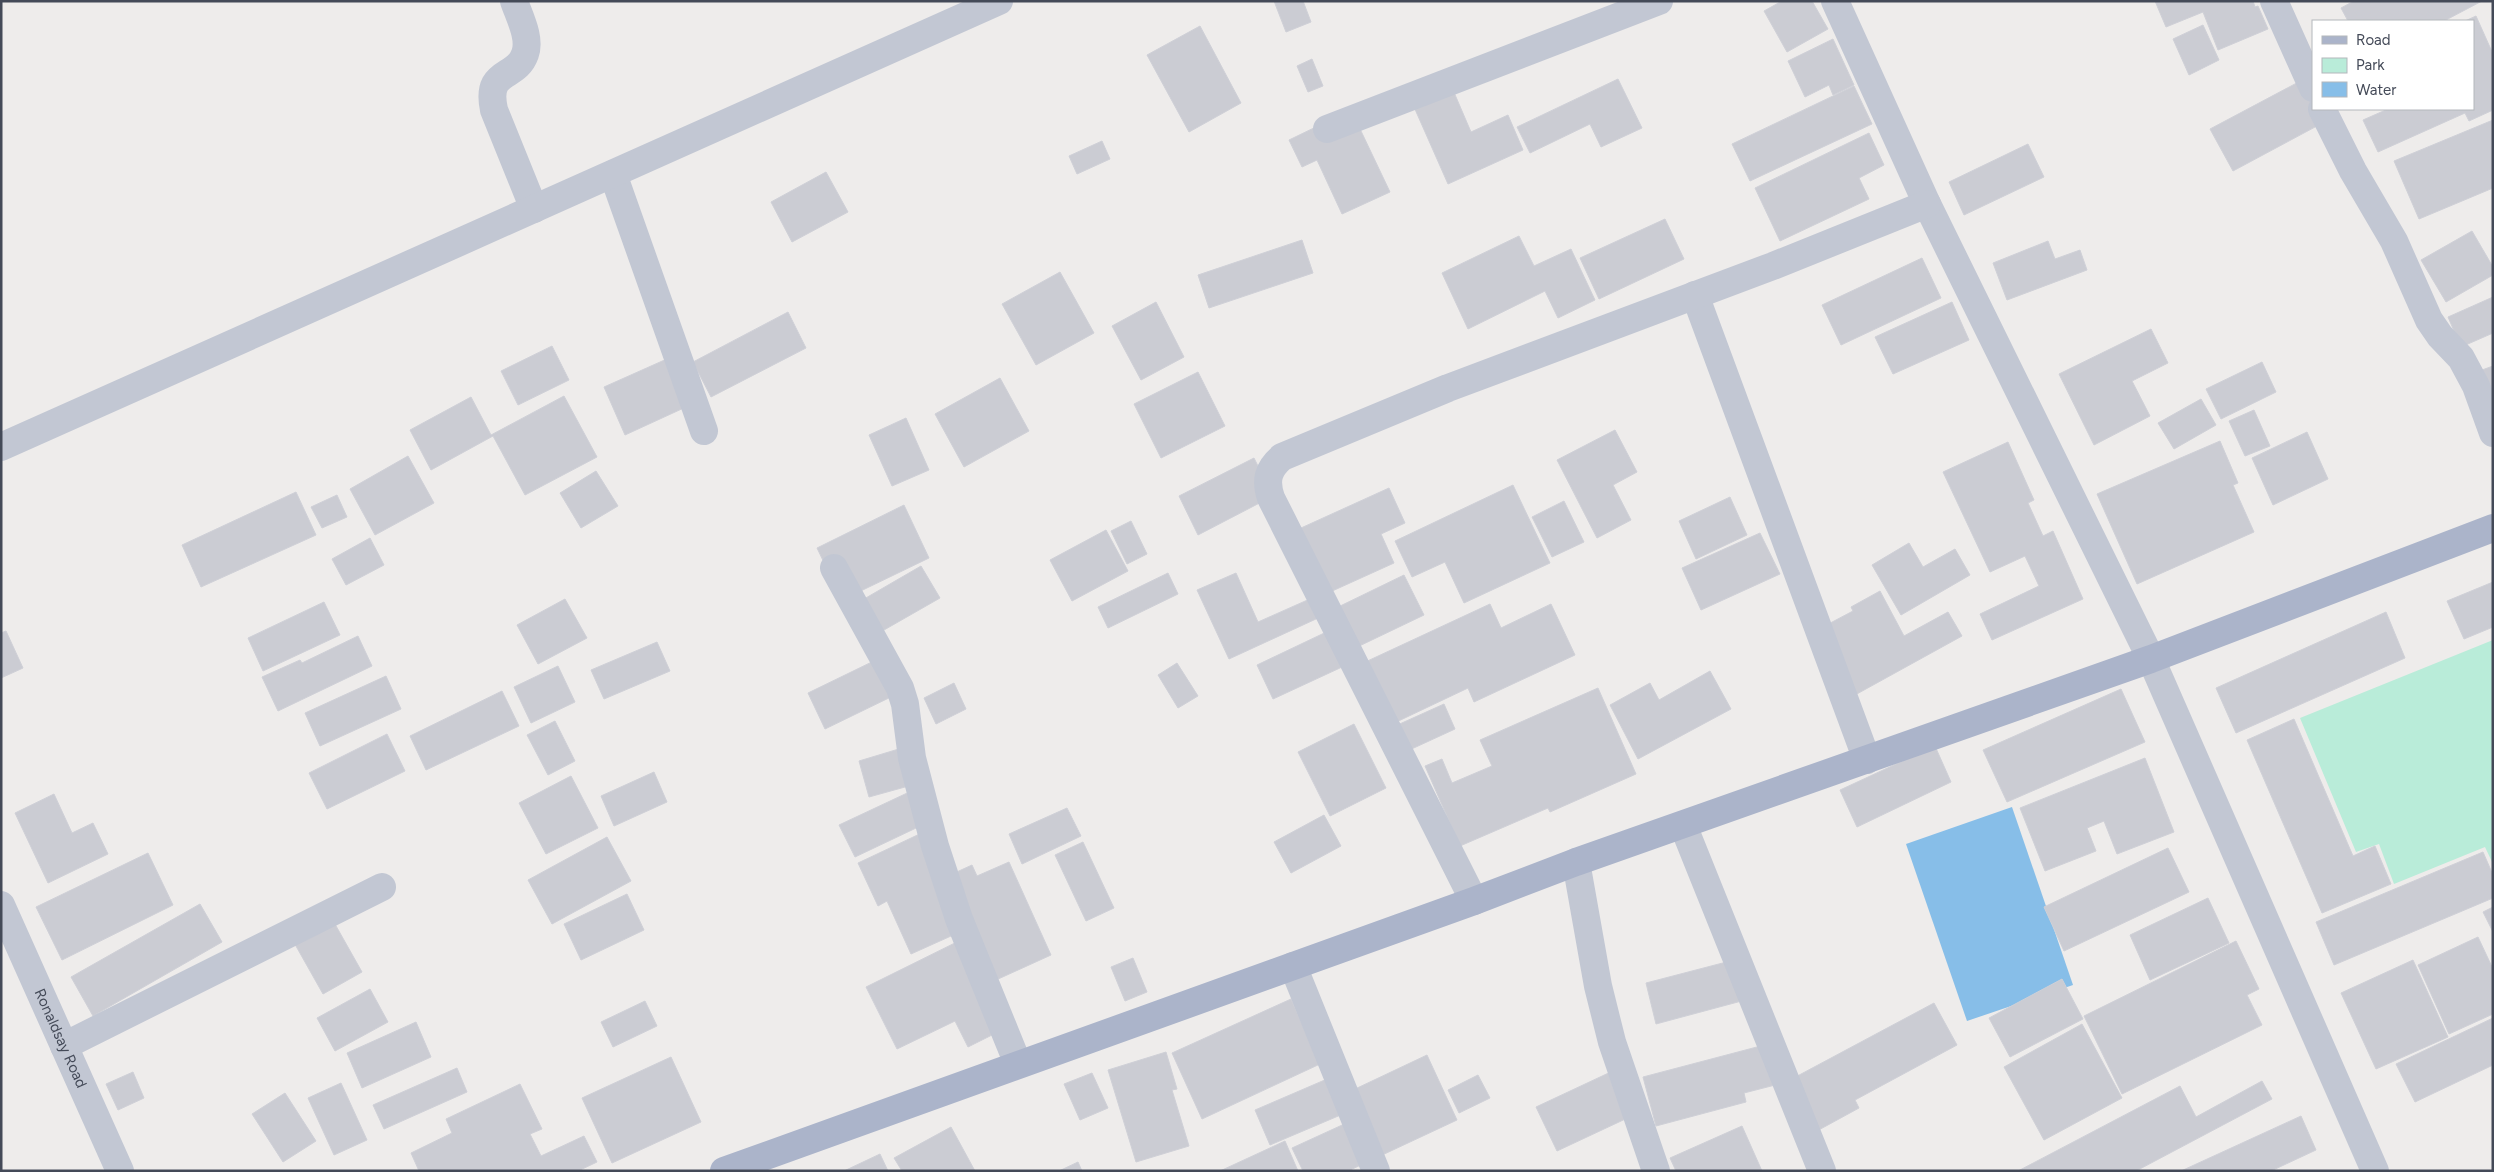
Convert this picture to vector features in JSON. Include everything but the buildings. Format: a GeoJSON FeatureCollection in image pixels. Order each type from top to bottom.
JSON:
{"type":"FeatureCollection","features":[{"type":"Feature","properties":{"kind":"main road"},"geometry":{"type":"LineString","coordinates":[[724,1171],[1474,901],[1576,862],[2151,658],[2493,528]]}},
{"type":"Feature","properties":{"kind":"street"},"geometry":{"type":"LineString","coordinates":[[514,1],[525,34],[526,54],[516,66],[498,79],[491,94],[494,110],[534,210]]}},
{"type":"Feature","properties":{"kind":"street"},"geometry":{"type":"LineString","coordinates":[[1327,128],[1659,1]]}},
{"type":"Feature","properties":{"kind":"street"},"geometry":{"type":"LineString","coordinates":[[1835,1],[1928,204],[2151,658],[2375,1171]]}},
{"type":"Feature","properties":{"kind":"street"},"geometry":{"type":"LineString","coordinates":[[2274,1],[2312,86]]}},
{"type":"Feature","properties":{"kind":"street"},"geometry":{"type":"LineString","coordinates":[[1,447],[534,210],[994,2]]}},
{"type":"Feature","properties":{"kind":"street"},"geometry":{"type":"LineString","coordinates":[[2322,110],[2353,171],[2394,241],[2429,320],[2440,336],[2461,358],[2476,386],[2493,433]]}},
{"type":"Feature","properties":{"kind":"street"},"geometry":{"type":"LineString","coordinates":[[613,174],[704,430]]}},
{"type":"Feature","properties":{"kind":"street"},"geometry":{"type":"LineString","coordinates":[[1474,901],[1271,498],[1267,486],[1268,474],[1272,466],[1282,457],[1448,388],[1695,295],[1928,204]]}},
{"type":"Feature","properties":{"kind":"street"},"geometry":{"type":"LineString","coordinates":[[1695,295],[1867,760]]}},
{"type":"Feature","properties":{"kind":"street"},"geometry":{"type":"LineString","coordinates":[[834,568],[900,688],[905,704],[912,758],[934,846],[959,918],[1018,1064]]}},
{"type":"Feature","properties":{"kind":"street"},"geometry":{"type":"LineString","coordinates":[[1683,824],[1822,1171]]}},
{"type":"Feature","properties":{"kind":"street"},"geometry":{"type":"LineString","coordinates":[[1576,862],[1598,986],[1612,1042],[1656,1171]]}},
{"type":"Feature","properties":{"kind":"street"},"geometry":{"type":"LineString","coordinates":[[64,1046],[382,887]]}},
{"type":"Feature","properties":{"kind":"street","name":"Ronaldsay Road"},"geometry":{"type":"LineString","coordinates":[[1,905],[120,1171]]}},
{"type":"Feature","properties":{"kind":"street"},"geometry":{"type":"LineString","coordinates":[[1293,966],[1376,1171]]}},
{"type":"Feature","properties":{"kind":"green space"},"geometry":{"type":"Polygon","coordinates":[[[2493,640],[2493,864],[2485,847],[2394,884],[2379,844],[2356,852],[2300,718],[2493,640]]]}},
{"type":"Feature","properties":{"kind":"water"},"geometry":{"type":"Polygon","coordinates":[[[2012,807],[2073,985],[1967,1021],[1906,844],[2012,807]]]}}]}
